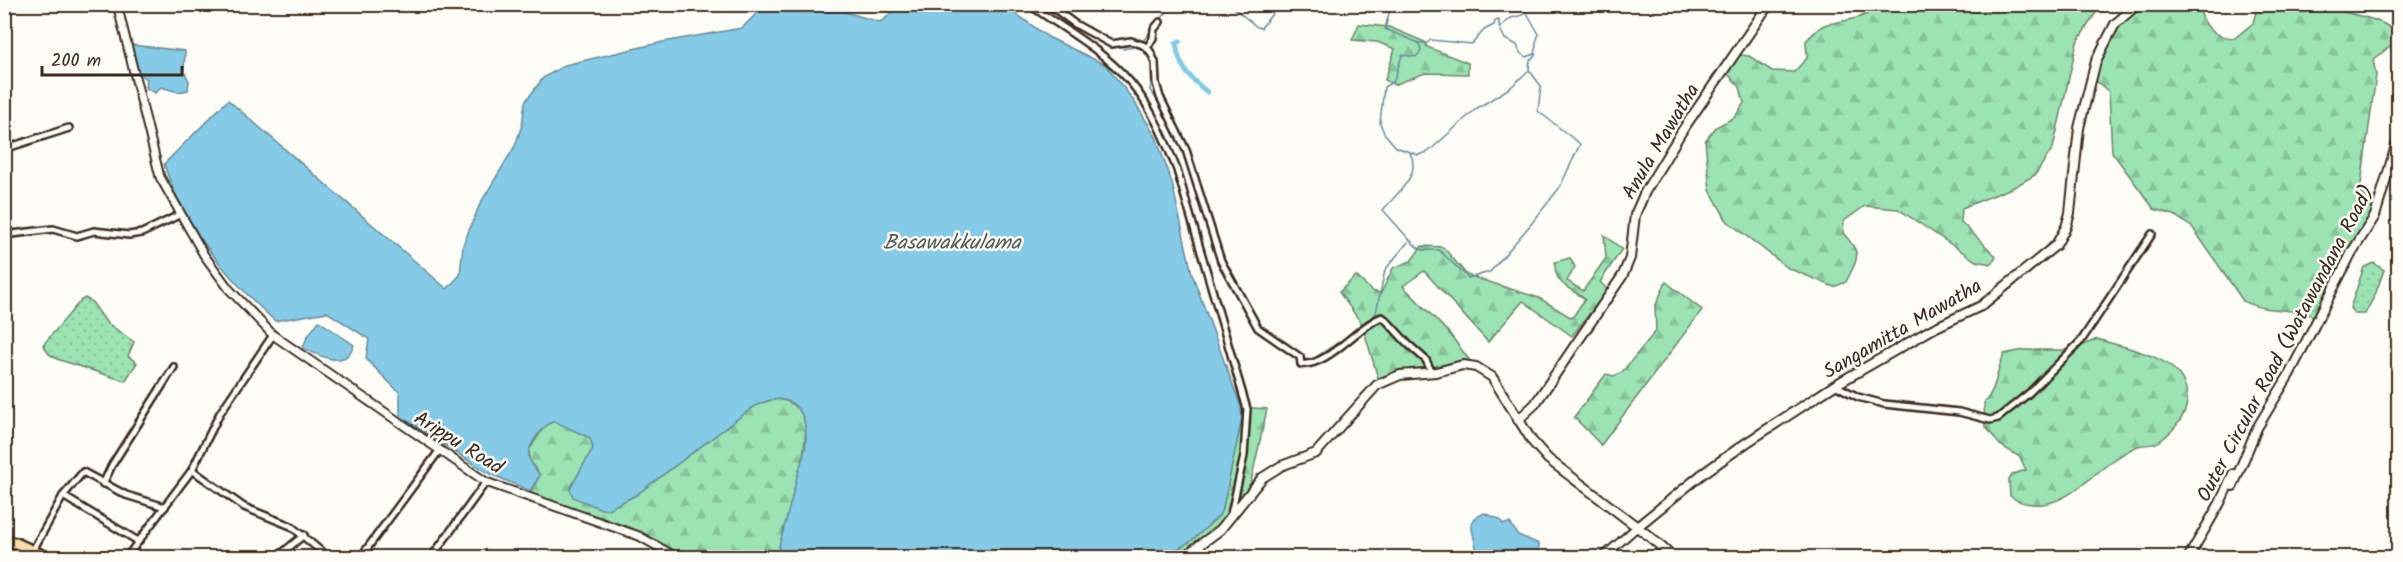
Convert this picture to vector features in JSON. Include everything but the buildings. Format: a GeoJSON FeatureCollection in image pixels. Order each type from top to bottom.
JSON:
{"type":"FeatureCollection","features":[{"type":"Feature","properties":{"kind":"main road","name":"Anula Mawatha"},"geometry":{"type":"LineString","coordinates":[[1518,420],[1535,404],[1623,275],[1630,261],[1635,215],[1642,198],[1682,131],[1769,4]]}},
{"type":"Feature","properties":{"kind":"main road","name":"Sangamitta Mawatha"},"geometry":{"type":"LineString","coordinates":[[1637,527],[1701,475],[1835,385],[1934,328],[1977,308],[2047,254],[2059,242],[2070,213],[2079,128],[2092,72],[2112,28],[2124,14],[2138,4]]}},
{"type":"Feature","properties":{"kind":"main road","name":"Outer Circular Road (Watawandana Road)"},"geometry":{"type":"LineString","coordinates":[[2188,558],[2220,503],[2233,474],[2233,486],[2252,437],[2289,375],[2352,252],[2374,216],[2398,139]]}},
{"type":"Feature","properties":{"kind":"main road"},"geometry":{"type":"LineString","coordinates":[[1182,558],[1198,554],[1230,518],[1254,486],[1266,475],[1281,466],[1309,458],[1319,451],[1377,385],[1389,378],[1405,374],[1432,373],[1462,365],[1479,368],[1494,381],[1532,441],[1548,459],[1674,558]]}},
{"type":"Feature","properties":{"kind":"main road"},"geometry":{"type":"LineString","coordinates":[[4,542],[16,543],[49,558]]}},
{"type":"Feature","properties":{"kind":"street","name":"Arippu Road"},"geometry":{"type":"LineString","coordinates":[[117,4],[160,177],[179,215],[204,255],[229,289],[273,335],[486,482],[639,536],[678,558]]}},
{"type":"Feature","properties":{"kind":"street"},"geometry":{"type":"LineString","coordinates":[[1028,4],[1115,66],[1131,83],[1144,101],[1177,170],[1247,410],[1244,456],[1230,518]]}},
{"type":"Feature","properties":{"kind":"street"},"geometry":{"type":"LineString","coordinates":[[1048,4],[1075,24],[1111,44],[1131,41],[1147,48],[1155,62],[1156,83],[1160,97],[1186,150],[1221,261],[1258,327],[1300,357],[1301,364],[1306,365],[1312,364],[1382,317],[1426,360],[1432,373]]}},
{"type":"Feature","properties":{"kind":"street"},"geometry":{"type":"LineString","coordinates":[[1147,48],[1153,38],[1154,29],[1160,22]]}},
{"type":"Feature","properties":{"kind":"street"},"geometry":{"type":"LineString","coordinates":[[4,149],[69,128]]}},
{"type":"Feature","properties":{"kind":"street"},"geometry":{"type":"LineString","coordinates":[[4,235],[53,229],[77,236],[94,231],[129,236],[142,233],[179,215]]}},
{"type":"Feature","properties":{"kind":"street"},"geometry":{"type":"LineString","coordinates":[[1835,385],[1858,397],[1884,404],[1959,412],[1990,420],[1998,418],[2028,394],[2081,341],[2152,234]]}},
{"type":"Feature","properties":{"kind":"street"},"geometry":{"type":"LineString","coordinates":[[126,558],[192,470],[220,413],[273,335]]}},
{"type":"Feature","properties":{"kind":"street"},"geometry":{"type":"LineString","coordinates":[[103,484],[112,465],[174,367]]}},
{"type":"Feature","properties":{"kind":"street"},"geometry":{"type":"LineString","coordinates":[[360,558],[439,451]]}},
{"type":"Feature","properties":{"kind":"street"},"geometry":{"type":"LineString","coordinates":[[192,470],[244,507],[291,526],[329,558]]}},
{"type":"Feature","properties":{"kind":"street"},"geometry":{"type":"LineString","coordinates":[[33,550],[63,496],[83,472],[126,495],[165,507]]}},
{"type":"Feature","properties":{"kind":"street"},"geometry":{"type":"LineString","coordinates":[[431,558],[486,482]]}},
{"type":"Feature","properties":{"kind":"street"},"geometry":{"type":"LineString","coordinates":[[63,496],[138,541]]}},
{"type":"Feature","properties":{"kind":"street"},"geometry":{"type":"LineString","coordinates":[[1602,558],[1637,527]]}},
{"type":"Feature","properties":{"kind":"street"},"geometry":{"type":"LineString","coordinates":[[276,558],[304,535]]}},
{"type":"Feature","properties":{"kind":"green space"},"geometry":{"type":"Polygon","coordinates":[[[2165,4],[2198,5],[2203,19],[2214,33],[2235,38],[2253,23],[2258,4],[2335,5],[2339,10],[2377,21],[2398,33],[2398,40],[2373,60],[2376,75],[2360,192],[2365,196],[2377,197],[2375,209],[2349,249],[2314,316],[2260,307],[2243,301],[2193,228],[2174,215],[2154,209],[2112,152],[2109,92],[2093,78],[2109,44],[2123,23],[2143,8],[2165,4]]]}},
{"type":"Feature","properties":{"kind":"green space"},"geometry":{"type":"Polygon","coordinates":[[[1877,5],[2101,5],[2077,42],[2053,148],[2035,175],[2014,187],[1962,208],[1961,222],[1996,256],[1991,264],[1976,261],[1898,209],[1865,206],[1844,221],[1843,233],[1854,246],[1856,261],[1846,282],[1834,287],[1788,268],[1727,221],[1710,190],[1705,141],[1716,127],[1735,117],[1744,103],[1740,87],[1726,72],[1740,55],[1749,56],[1772,71],[1794,72],[1807,58],[1806,41],[1819,28],[1860,17],[1877,5]]]}},
{"type":"Feature","properties":{"kind":"green space"},"geometry":{"type":"Polygon","coordinates":[[[1359,24],[1389,27],[1425,42],[1427,47],[1468,63],[1468,74],[1425,73],[1394,85],[1385,80],[1395,49],[1377,42],[1352,40],[1359,24]]]}},
{"type":"Feature","properties":{"kind":"green space"},"geometry":{"type":"Polygon","coordinates":[[[1604,235],[1622,249],[1600,282],[1608,290],[1572,336],[1523,301],[1488,342],[1424,271],[1403,286],[1449,333],[1470,361],[1392,373],[1378,378],[1362,324],[1339,292],[1356,276],[1372,291],[1381,293],[1393,268],[1411,261],[1422,246],[1443,247],[1467,275],[1539,298],[1572,318],[1585,299],[1563,284],[1557,275],[1555,262],[1570,258],[1575,267],[1567,281],[1583,291],[1606,258],[1604,235]]]}},
{"type":"Feature","properties":{"kind":"green space"},"geometry":{"type":"Polygon","coordinates":[[[2374,263],[2384,270],[2375,295],[2365,314],[2355,314],[2350,308],[2364,267],[2374,263]]]}},
{"type":"Feature","properties":{"kind":"green space"},"geometry":{"type":"Polygon","coordinates":[[[1666,282],[1702,310],[1601,445],[1574,417],[1606,374],[1614,376],[1622,372],[1656,331],[1655,307],[1666,282]]]}},
{"type":"Feature","properties":{"kind":"green space"},"geometry":{"type":"Polygon","coordinates":[[[85,298],[92,302],[106,322],[134,342],[128,356],[137,363],[125,381],[57,359],[49,354],[43,345],[85,298]]]}},
{"type":"Feature","properties":{"kind":"green space"},"geometry":{"type":"Polygon","coordinates":[[[2097,339],[2155,357],[2168,365],[2178,374],[2185,386],[2187,401],[2184,413],[2174,428],[2160,441],[2129,450],[2081,486],[2054,502],[2031,504],[2018,501],[2010,496],[2009,480],[2013,474],[2026,470],[2020,457],[2000,445],[1985,426],[1984,403],[1994,386],[2004,354],[2024,350],[2072,350],[2097,339]]]}},
{"type":"Feature","properties":{"kind":"green space"},"geometry":{"type":"Polygon","coordinates":[[[776,399],[790,402],[797,407],[804,420],[805,431],[801,465],[778,557],[678,557],[639,536],[527,497],[540,475],[529,459],[529,450],[546,424],[555,421],[590,438],[593,448],[570,489],[608,509],[636,495],[752,408],[776,399]]]}},
{"type":"Feature","properties":{"kind":"green space"},"geometry":{"type":"Polygon","coordinates":[[[1241,407],[1267,409],[1250,486],[1223,520],[1199,541],[1174,557],[1162,558],[1179,549],[1205,529],[1223,507],[1242,418],[1241,407]]]}},
{"type":"Feature","properties":{"kind":"water","name":"Basawakkulama"},"geometry":{"type":"Polygon","coordinates":[[[765,5],[822,5],[879,22],[884,20],[898,5],[995,5],[1008,8],[1048,37],[1106,65],[1134,101],[1156,137],[1172,183],[1192,274],[1241,407],[1242,418],[1223,507],[1219,516],[1190,542],[1162,557],[1085,558],[1069,555],[1067,558],[778,557],[806,440],[805,427],[798,409],[783,400],[764,402],[752,408],[636,495],[608,509],[601,509],[573,497],[570,489],[593,448],[590,438],[554,421],[541,431],[530,448],[529,458],[540,475],[530,491],[486,472],[400,416],[400,393],[366,359],[369,339],[327,312],[275,321],[240,287],[209,250],[183,209],[164,164],[228,100],[447,289],[460,275],[463,245],[480,204],[515,146],[522,125],[525,102],[543,78],[565,65],[663,42],[742,28],[765,5]]]}},
{"type":"Feature","properties":{"kind":"water"},"geometry":{"type":"Polygon","coordinates":[[[129,46],[185,51],[184,71],[189,81],[188,90],[178,92],[161,87],[155,93],[146,88],[147,79],[137,73],[129,46]]]}},
{"type":"Feature","properties":{"kind":"water"},"geometry":{"type":"Polygon","coordinates":[[[319,321],[354,345],[350,353],[339,359],[332,359],[303,348],[307,337],[319,321]]]}},
{"type":"Feature","properties":{"kind":"water"},"geometry":{"type":"Polygon","coordinates":[[[1484,513],[1499,519],[1503,524],[1510,523],[1518,535],[1539,544],[1539,557],[1478,557],[1471,524],[1475,518],[1484,513]]]}},
{"type":"Feature","properties":{"kind":"waterway"},"geometry":{"type":"LineString","coordinates":[[1160,20],[1174,4]]}},
{"type":"Feature","properties":{"kind":"waterway"},"geometry":{"type":"LineString","coordinates":[[1210,4],[1216,7],[1222,4]]}},
{"type":"Feature","properties":{"kind":"waterway"},"geometry":{"type":"LineString","coordinates":[[1229,4],[1261,28],[1280,4]]}},
{"type":"Feature","properties":{"kind":"waterway"},"geometry":{"type":"LineString","coordinates":[[1383,4],[1389,13],[1385,29],[1419,43]]}},
{"type":"Feature","properties":{"kind":"waterway"},"geometry":{"type":"LineString","coordinates":[[1410,153],[1413,161],[1410,176],[1406,184],[1383,210],[1417,247],[1424,250],[1439,250],[1468,278],[1490,272],[1560,187],[1580,144],[1538,111],[1541,86],[1529,70],[1530,60],[1535,56],[1539,34],[1524,8],[1527,4]]}},
{"type":"Feature","properties":{"kind":"waterway"},"geometry":{"type":"LineString","coordinates":[[1500,27],[1511,18],[1523,15],[1525,11]]}},
{"type":"Feature","properties":{"kind":"waterway"},"geometry":{"type":"LineString","coordinates":[[1528,71],[1511,87],[1476,109],[1428,152],[1418,155],[1396,147],[1384,133],[1380,123],[1384,87],[1394,81],[1402,55],[1416,57],[1421,51],[1419,43],[1427,43],[1431,40],[1472,44],[1484,30],[1499,20],[1499,27],[1505,39],[1517,45],[1520,53],[1526,57],[1535,54]]}},
{"type":"Feature","properties":{"kind":"waterway"},"geometry":{"type":"LineString","coordinates":[[1123,49],[1139,46],[1151,31]]}},
{"type":"Feature","properties":{"kind":"waterway"},"geometry":{"type":"LineString","coordinates":[[1180,41],[1176,43],[1182,66],[1207,92]]}},
{"type":"Feature","properties":{"kind":"waterway"},"geometry":{"type":"LineString","coordinates":[[1139,47],[1150,59]]}},
{"type":"Feature","properties":{"kind":"waterway"},"geometry":{"type":"LineString","coordinates":[[1153,71],[1150,90],[1164,110]]}},
{"type":"Feature","properties":{"kind":"waterway"},"geometry":{"type":"LineString","coordinates":[[1367,323],[1376,313],[1385,270],[1408,242]]}},
{"type":"Feature","properties":{"kind":"waterway"},"geometry":{"type":"LineString","coordinates":[[1217,258],[1220,268],[1227,277]]}},
{"type":"Feature","properties":{"kind":"waterway"},"geometry":{"type":"LineString","coordinates":[[1303,361],[1313,359],[1353,333]]}}]}
